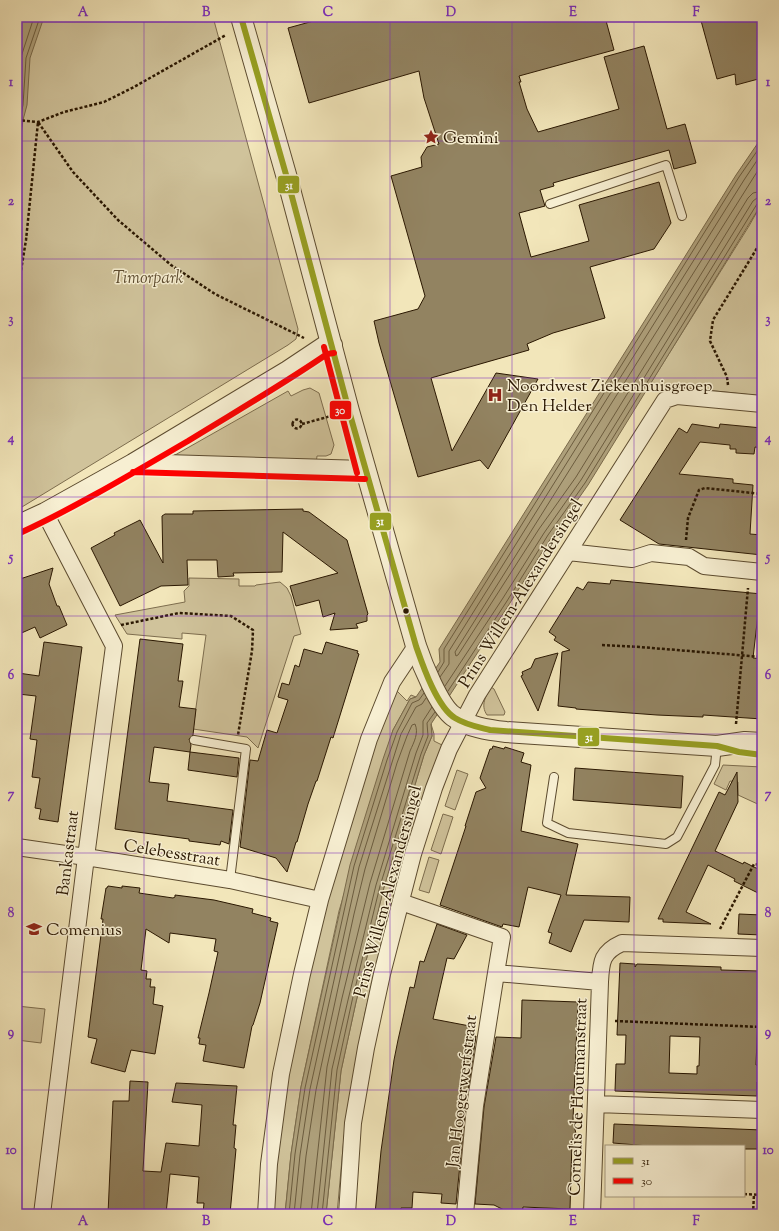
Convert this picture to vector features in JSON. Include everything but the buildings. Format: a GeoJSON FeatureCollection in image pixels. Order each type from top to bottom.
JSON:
{"type":"FeatureCollection","features":[{"type":"Feature","properties":{"kind":"street"},"geometry":{"type":"LineString","coordinates":[[242,22],[287,178],[328,346],[366,471],[416,646],[424,668],[446,710],[452,716],[464,722],[484,729],[506,732],[726,744],[745,742],[762,743]]}},
{"type":"Feature","properties":{"kind":"street"},"geometry":{"type":"LineString","coordinates":[[17,526],[45,513],[133,464],[328,346]]}},
{"type":"Feature","properties":{"kind":"street","name":"Prins Willem-Alexandersingel"},"geometry":{"type":"LineString","coordinates":[[347,1214],[353,1123],[382,974],[413,854],[434,788],[449,749],[477,695],[665,400],[677,396],[730,401]]}},
{"type":"Feature","properties":{"kind":"street"},"geometry":{"type":"LineString","coordinates":[[730,401],[762,404]]}},
{"type":"Feature","properties":{"kind":"street"},"geometry":{"type":"LineString","coordinates":[[133,464],[366,471]]}},
{"type":"Feature","properties":{"kind":"street","name":"Bankastraat"},"geometry":{"type":"LineString","coordinates":[[42,1214],[86,857],[114,646],[45,513]]}},
{"type":"Feature","properties":{"kind":"street"},"geometry":{"type":"LineString","coordinates":[[568,552],[632,559],[651,553],[689,557],[704,566],[756,571]]}},
{"type":"Feature","properties":{"kind":"street"},"geometry":{"type":"LineString","coordinates":[[266,1214],[269,1164],[281,1074],[302,974],[320,900],[369,739],[392,682],[416,646]]}},
{"type":"Feature","properties":{"kind":"street"},"geometry":{"type":"LineString","coordinates":[[726,744],[727,750],[762,755]]}},
{"type":"Feature","properties":{"kind":"street","name":"Celebesstraat"},"geometry":{"type":"LineString","coordinates":[[17,847],[230,880],[320,900]]}},
{"type":"Feature","properties":{"kind":"street","name":"Jan Hoogerwerfstraat"},"geometry":{"type":"LineString","coordinates":[[401,902],[502,937],[475,1106],[466,1214]]}},
{"type":"Feature","properties":{"kind":"street","name":"Cornelis de Houtmanstraat"},"geometry":{"type":"LineString","coordinates":[[592,1214],[600,982],[603,957],[612,948],[622,943],[762,948]]}},
{"type":"Feature","properties":{"kind":"street"},"geometry":{"type":"LineString","coordinates":[[496,973],[600,982]]}},
{"type":"Feature","properties":{"kind":"street"},"geometry":{"type":"LineString","coordinates":[[596,1104],[762,1110]]}},
{"type":"Feature","properties":{"kind":"lane"},"geometry":{"type":"LineString","coordinates":[[550,204],[666,165],[682,216]]}},
{"type":"Feature","properties":{"kind":"lane"},"geometry":{"type":"LineString","coordinates":[[194,740],[246,749],[230,880]]}},
{"type":"Feature","properties":{"kind":"lane"},"geometry":{"type":"LineString","coordinates":[[554,777],[547,823],[568,833],[666,844],[678,837],[726,744]]}},
{"type":"Feature","properties":{"kind":"path"},"geometry":{"type":"LineString","coordinates":[[17,120],[38,122],[64,112],[104,102],[134,87],[242,22]]}},
{"type":"Feature","properties":{"kind":"path"},"geometry":{"type":"LineString","coordinates":[[17,295],[26,240],[38,122]]}},
{"type":"Feature","properties":{"kind":"path"},"geometry":{"type":"LineString","coordinates":[[38,122],[73,172],[118,220],[171,265],[215,294],[328,346]]}},
{"type":"Feature","properties":{"kind":"path"},"geometry":{"type":"LineString","coordinates":[[730,401],[727,377],[710,341],[713,320],[762,240]]}},
{"type":"Feature","properties":{"kind":"path"},"geometry":{"type":"LineString","coordinates":[[302,424],[348,411]]}},
{"type":"Feature","properties":{"kind":"path"},"geometry":{"type":"LineString","coordinates":[[685,557],[688,518],[699,490],[705,488],[762,494]]}},
{"type":"Feature","properties":{"kind":"path"},"geometry":{"type":"LineString","coordinates":[[726,744],[756,571]]}},
{"type":"Feature","properties":{"kind":"path"},"geometry":{"type":"LineString","coordinates":[[134,622],[179,613],[231,616],[253,630],[252,651],[236,747]]}},
{"type":"Feature","properties":{"kind":"path"},"geometry":{"type":"LineString","coordinates":[[602,645],[762,657]]}},
{"type":"Feature","properties":{"kind":"path"},"geometry":{"type":"LineString","coordinates":[[711,946],[754,864],[762,865]]}},
{"type":"Feature","properties":{"kind":"path"},"geometry":{"type":"LineString","coordinates":[[599,1020],[762,1027]]}},
{"type":"Feature","properties":{"kind":"path"},"geometry":{"type":"LineString","coordinates":[[745,1194],[762,1195]]}},
{"type":"Feature","properties":{"kind":"path"},"geometry":{"type":"LineString","coordinates":[[752,1214],[754,1194]]}},
{"type":"Feature","properties":{"kind":"green space","name":"Timorpark"},"geometry":{"type":"Polygon","coordinates":[[[17,17],[213,17],[298,329],[296,339],[288,345],[17,510],[17,17]]]}},
{"type":"Feature","properties":{"kind":"green space"},"geometry":{"type":"Polygon","coordinates":[[[762,203],[762,396],[650,384],[749,226],[762,203]]]}},
{"type":"Feature","properties":{"kind":"green space"},"geometry":{"type":"Polygon","coordinates":[[[310,388],[319,393],[334,445],[331,454],[326,456],[317,456],[316,464],[168,459],[288,391],[291,396],[310,388]]]}},
{"type":"Feature","properties":{"kind":"green space"},"geometry":{"type":"Polygon","coordinates":[[[189,578],[239,579],[239,586],[255,586],[280,582],[287,588],[291,596],[301,634],[294,636],[258,748],[247,737],[193,729],[206,635],[182,633],[182,639],[127,634],[115,615],[185,602],[184,591],[189,586],[189,578]]]}},
{"type":"Feature","properties":{"kind":"green space"},"geometry":{"type":"Polygon","coordinates":[[[491,687],[494,689],[505,712],[504,715],[487,715],[485,711],[484,701],[491,687]]]}},
{"type":"Feature","properties":{"kind":"green space"},"geometry":{"type":"Polygon","coordinates":[[[396,690],[407,701],[411,695],[416,697],[410,699],[393,730],[339,911],[301,1087],[291,1154],[285,1214],[272,1214],[277,1150],[287,1077],[330,884],[373,738],[396,690]]]}},
{"type":"Feature","properties":{"kind":"green space"},"geometry":{"type":"Polygon","coordinates":[[[431,724],[434,734],[434,741],[442,745],[390,908],[365,1013],[344,1137],[337,1214],[326,1214],[341,1071],[384,887],[424,755],[432,736],[431,724]]]}},
{"type":"Feature","properties":{"kind":"green space"},"geometry":{"type":"Polygon","coordinates":[[[723,765],[762,767],[762,806],[738,795],[738,782],[730,781],[726,790],[714,784],[723,765]]]}},
{"type":"Feature","properties":{"kind":"green space"},"geometry":{"type":"Polygon","coordinates":[[[457,770],[468,774],[455,810],[445,806],[457,770]]]}},
{"type":"Feature","properties":{"kind":"green space"},"geometry":{"type":"Polygon","coordinates":[[[443,814],[453,817],[441,854],[431,850],[443,814]]]}},
{"type":"Feature","properties":{"kind":"green space"},"geometry":{"type":"Polygon","coordinates":[[[429,857],[439,860],[429,893],[419,890],[429,857]]]}},
{"type":"Feature","properties":{"kind":"green space"},"geometry":{"type":"Polygon","coordinates":[[[17,1006],[45,1009],[41,1043],[17,1040],[17,1006]]]}},
{"type":"Feature","properties":{"kind":"water"},"geometry":{"type":"Polygon","coordinates":[[[17,17],[44,17],[30,58],[27,105],[23,120],[17,164],[17,17]]]}},
{"type":"Feature","properties":{"kind":"water"},"geometry":{"type":"Polygon","coordinates":[[[762,137],[762,203],[588,485],[551,538],[431,724],[432,736],[424,755],[384,887],[341,1071],[326,1214],[285,1214],[291,1154],[301,1087],[350,865],[393,730],[410,699],[416,697],[440,662],[439,649],[736,175],[762,137]]]}},
{"type":"Feature","properties":{"kind":"transit line","name":"31"},"geometry":{"type":"LineString","coordinates":[[241,17],[287,178],[349,411],[416,646],[431,685],[442,705],[448,713],[455,718],[472,726],[490,730],[717,746],[739,752],[762,755]]}},
{"type":"Feature","properties":{"kind":"transit line","name":"30"},"geometry":{"type":"LineString","coordinates":[[324,347],[357,473]]}},
{"type":"Feature","properties":{"kind":"transit line","name":"30"},"geometry":{"type":"LineString","coordinates":[[20,533],[63,512],[126,477],[293,377],[327,354],[334,353]]}},
{"type":"Feature","properties":{"kind":"transit line","name":"30"},"geometry":{"type":"LineString","coordinates":[[133,472],[365,479]]}},
{"type":"Feature","properties":{"kind":"place","name":"Gemini"},"geometry":{"type":"Point","coordinates":[431,137]}},
{"type":"Feature","properties":{"kind":"place","name":"Noordwest Ziekenhuisgroep Den Helder"},"geometry":{"type":"Point","coordinates":[495,395]}},
{"type":"Feature","properties":{"kind":"place","name":"Comenius"},"geometry":{"type":"Point","coordinates":[34,929]}}]}
